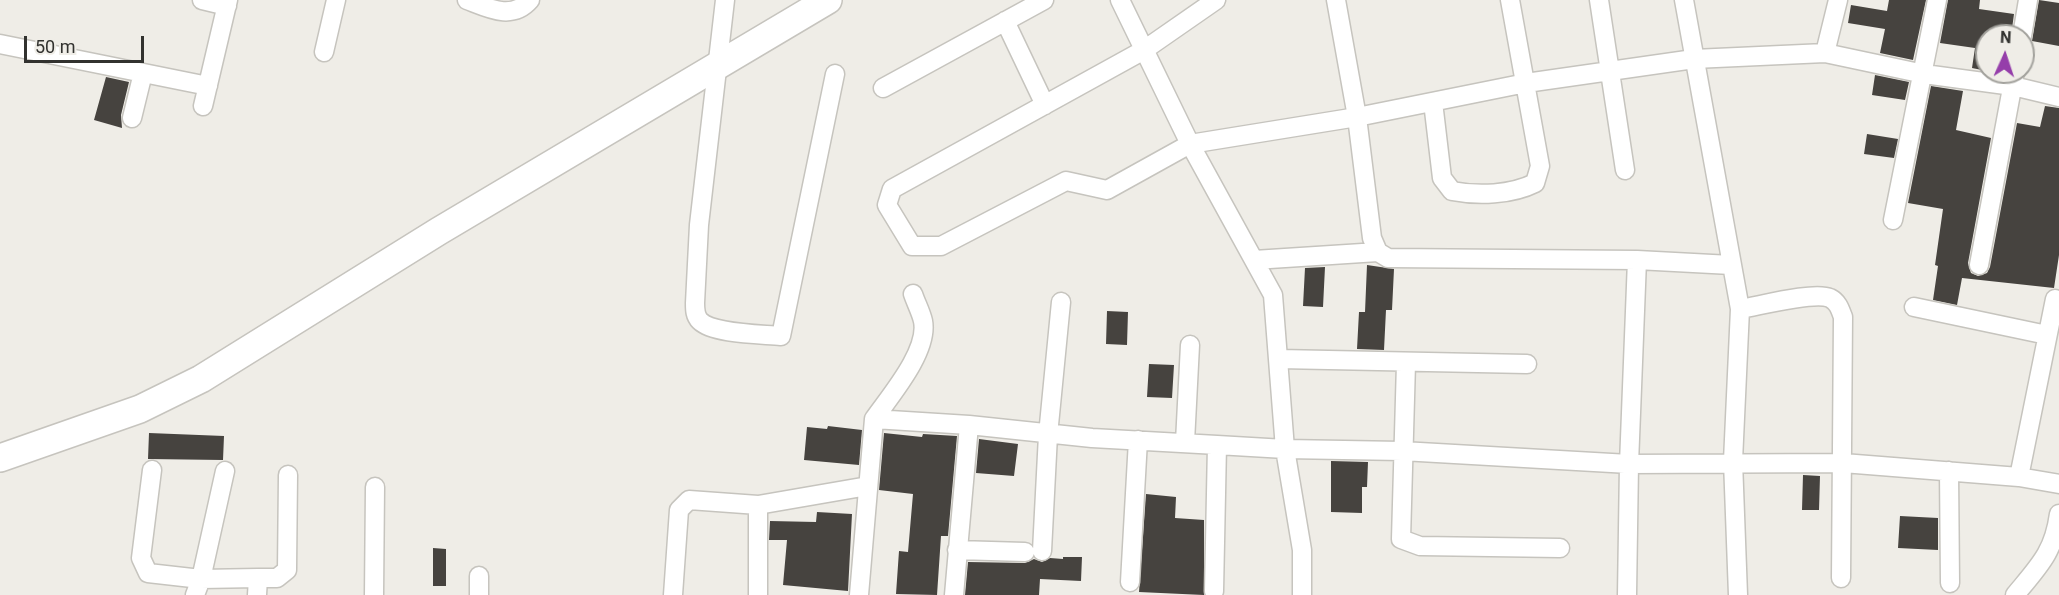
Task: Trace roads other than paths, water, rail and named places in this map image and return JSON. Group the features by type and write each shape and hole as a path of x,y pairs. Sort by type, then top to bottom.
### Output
{"street":[{"path":"202,0 227,3 203,106"},
{"path":"324,52 336,0"},
{"path":"467,0 495,11 508,12 523,8 530,0"},
{"path":"725,0 699,225 696,313 701,322 716,329 781,336 835,74"},
{"path":"0,458 140,410 201,379 439,231 828,0"},
{"path":"883,88 1044,0"},
{"path":"1120,0 1190,144 1273,295 1285,449 1302,550 1302,595"},
{"path":"1216,0 1144,50 892,189 887,205 912,246 941,246 1066,181 1107,190 1190,144 1357,117 1526,83 1694,59 1825,53 1924,74 1975,77"},
{"path":"1336,0 1357,117 1371,238 1378,252 1388,258 1410,259 1637,260 1731,265"},
{"path":"1433,102 1442,178 1452,191 1471,194 1523,189 1535,183 1540,166 1510,0"},
{"path":"1599,0 1625,170"},
{"path":"1684,0 1740,309 1732,461 1738,595"},
{"path":"1825,53 1838,0"},
{"path":"1893,220 1937,0"},
{"path":"2024,24 2028,0"},
{"path":"1005,21 1045,105"},
{"path":"0,44 207,86"},
{"path":"132,118 143,73"},
{"path":"1979,266 2013,84"},
{"path":"2026,84 2059,97"},
{"path":"1254,260 1378,252"},
{"path":"1628,595 1629,464 1637,260"},
{"path":"2019,477 2057,293"},
{"path":"858,595 874,419 912,366 923,334 923,322 913,294"},
{"path":"1740,309 1828,297 1837,304 1843,317 1841,578"},
{"path":"957,550 1034,551 1061,302"},
{"path":"1914,307 2047,335"},
{"path":"1185,442 1190,345"},
{"path":"1279,359 1527,364"},
{"path":"1406,363 1399,530 1401,539 1407,543 1560,548"},
{"path":"874,419 969,425 1048,435 1285,449 1402,451 1629,464 1732,461 1843,463 2019,477 2059,484"},
{"path":"954,595 969,425"},
{"path":"1130,582 1138,440"},
{"path":"1214,591 1217,445"},
{"path":"152,470 141,558 144,567 148,573 198,587 258,586 277,578 287,570 288,475"},
{"path":"198,587 225,471"},
{"path":"1949,471 1950,583"},
{"path":"673,588 679,510 683,505 696,500 758,505 868,486"},
{"path":"374,595 375,487"},
{"path":"758,505 758,595"},
{"path":"2015,595 2048,556 2056,537 2059,514"},
{"path":"478,576 479,595"}]}
